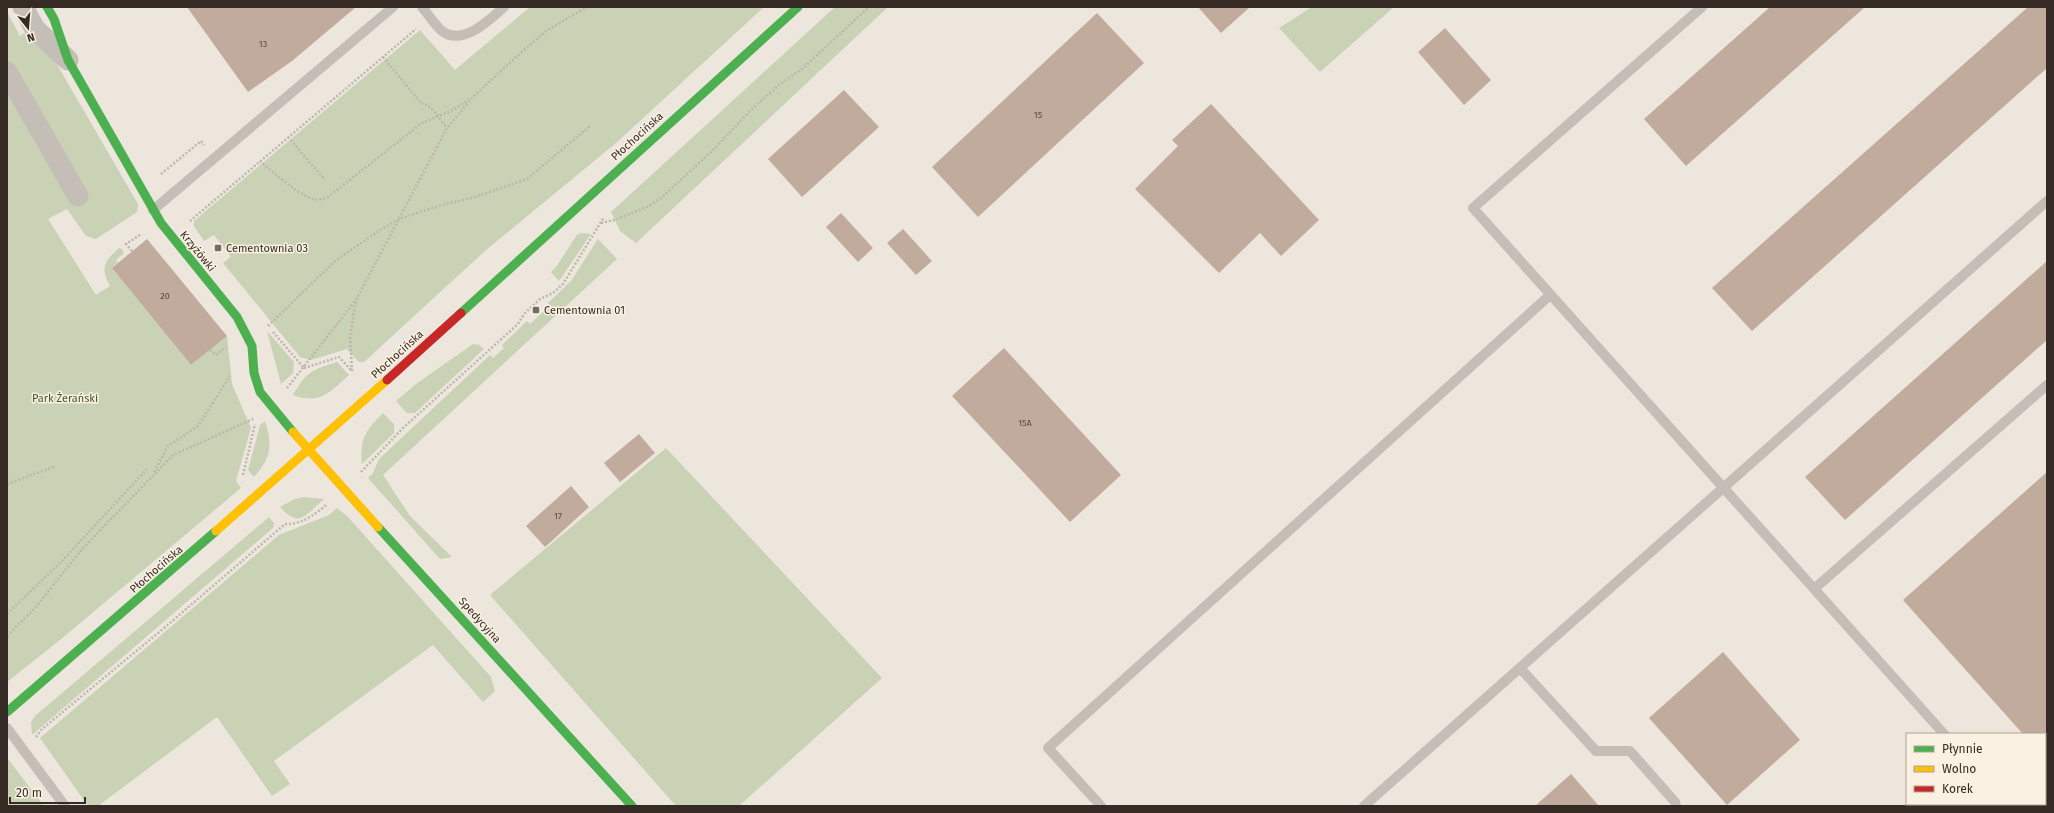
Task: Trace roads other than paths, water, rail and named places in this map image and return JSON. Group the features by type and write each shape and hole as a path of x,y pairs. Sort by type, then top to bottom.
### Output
{"main road":[{"name":"Krzyżówki","path":"47,7 54,19 68,60 153,210 170,236 237,317 252,346 254,373 260,392 309,451"},
{"name":"Płochocińska","path":"7,712 309,451 798,7"},
{"name":"Spedycyjna","path":"309,451 632,806"}],"street":[{"path":"23,7 35,29 68,60"},
{"path":"7,72 78,196"}],"lane":[{"path":"153,210 392,7"},
{"path":"422,7 442,31 453,35 465,34 483,25 504,7"},
{"path":"1702,7 1473,208 1943,733"},
{"path":"1364,806 2047,201"},
{"path":"1101,806 1048,748 1550,295"},
{"path":"1814,589 2047,385"},
{"path":"1520,668 1596,751 1630,751 1676,802 1676,806"},
{"path":"7,728 65,806"}],"place":[{"name":"Cementownia 03","path":"218,248"},
{"name":"Cementownia 01","path":"536,310"}],"park label":[{"name":"Park Żerański","path":"65,398"}]}
